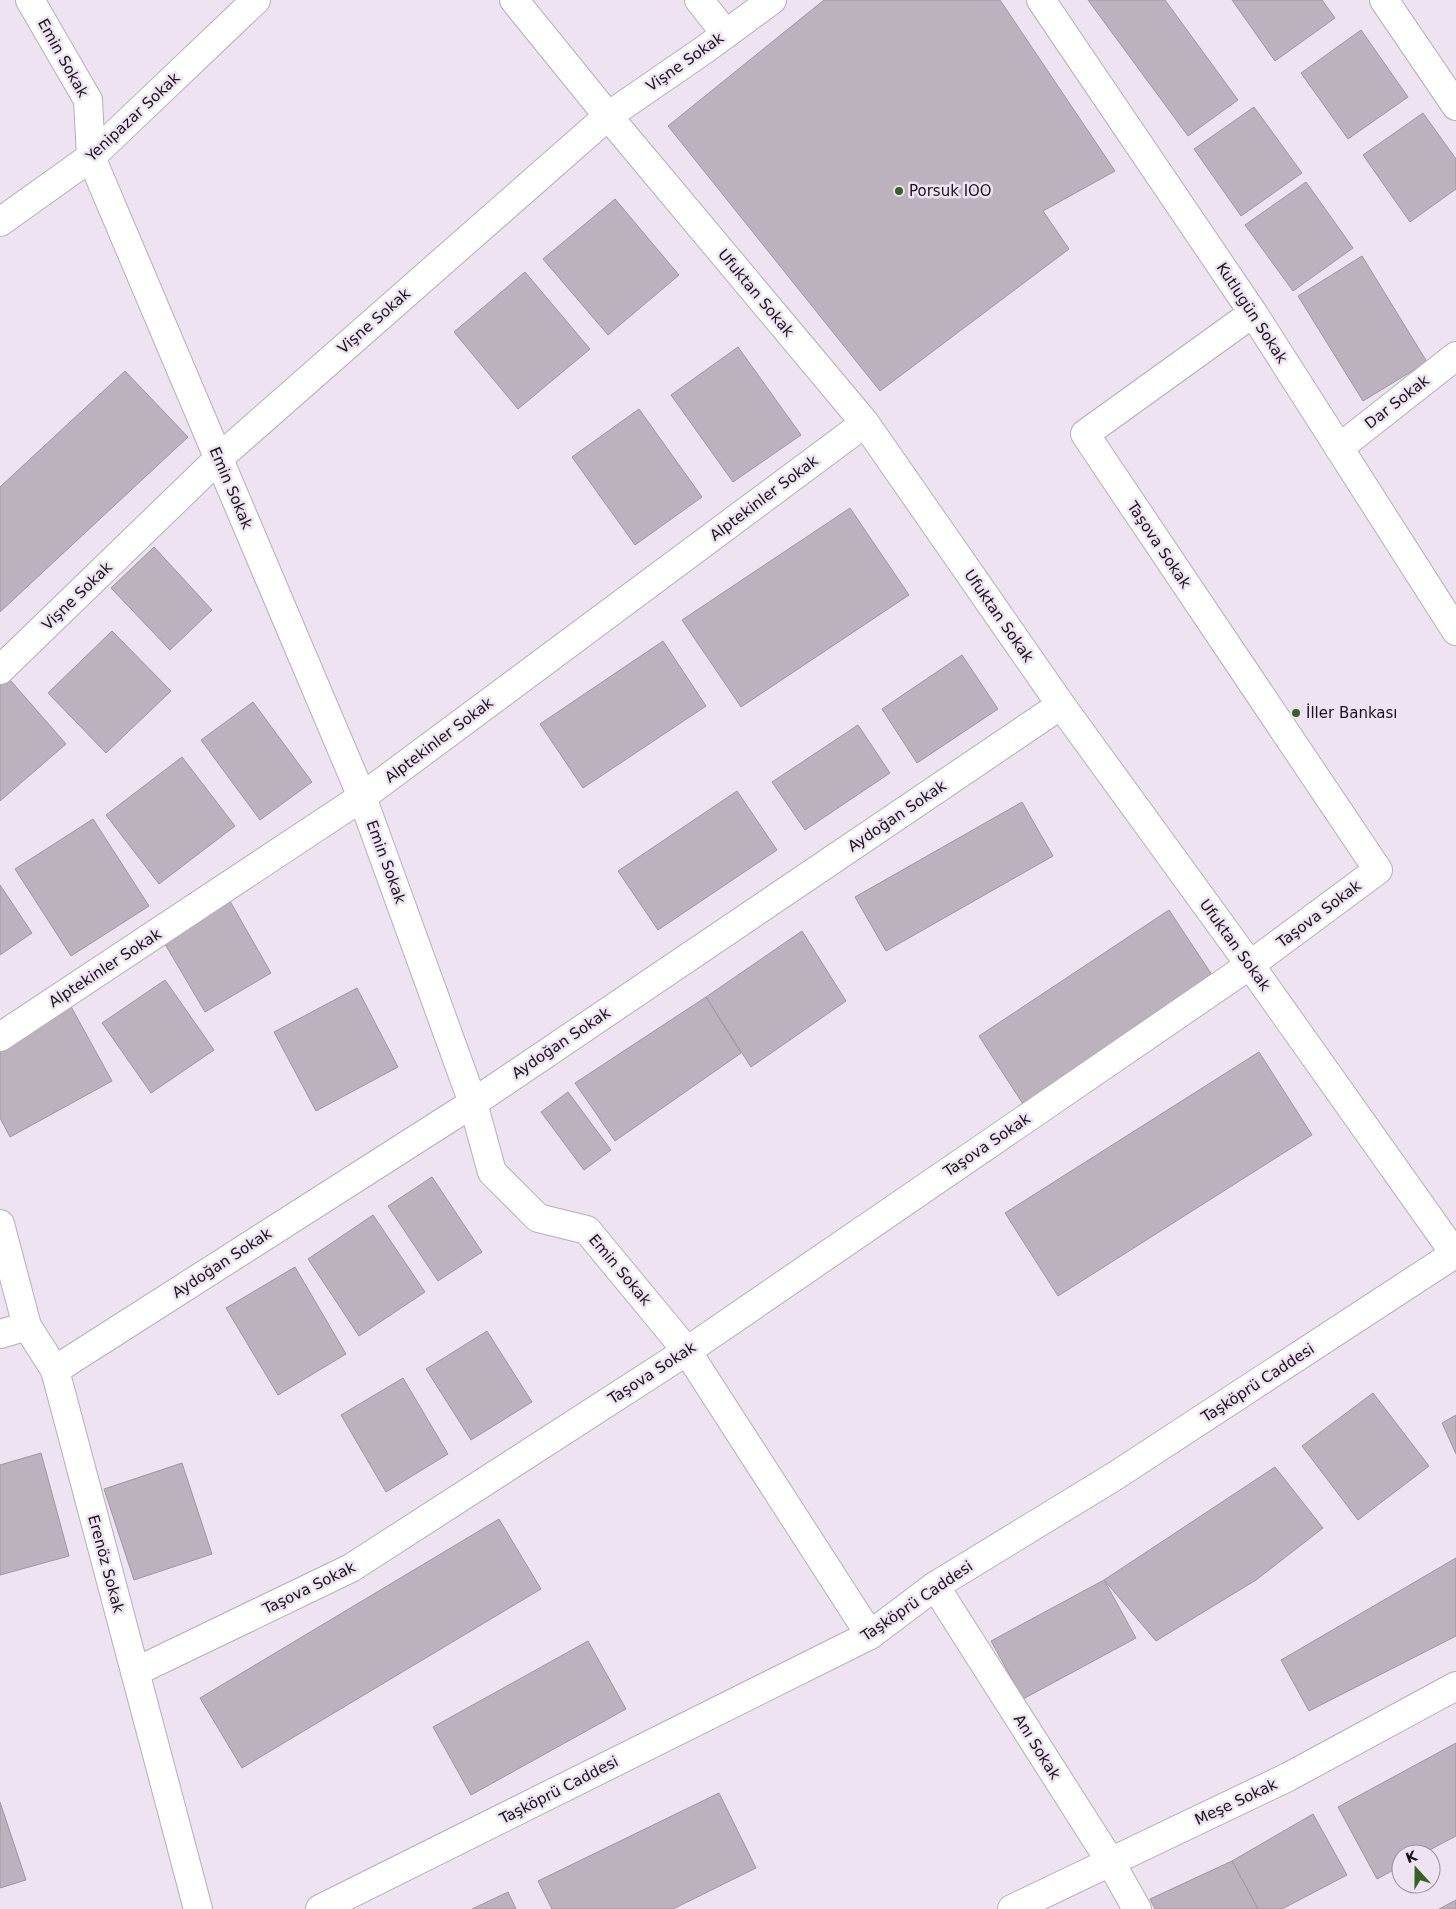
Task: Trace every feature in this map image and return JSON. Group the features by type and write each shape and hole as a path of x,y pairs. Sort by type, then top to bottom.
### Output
{"street":[{"name":"Emin Sokak","path":"30,0 88,100 91,158 362,797 472,1103 492,1172 538,1218 587,1230 687,1351 870,1635"},
{"name":"Yenipazar Sokak","path":"0,222 91,158 256,0"},
{"name":"Ufuktan Sokak","path":"514,0 608,116 865,423 1061,705 1456,1253"},
{"path":"699,0 726,34"},
{"name":"Vişne Sokak","path":"0,670 219,458 608,116 772,0"},
{"name":"Kutlugün Sokak","path":"1042,0 1253,313 1456,631"},
{"path":"1384,0 1456,106"},
{"name":"Taşova Sokak","path":"135,1672 351,1568 687,1351 1250,965 1378,870 1085,434 1253,313"},
{"name":"Dar Sokak","path":"1339,448 1456,356"},
{"name":"Alptekinler Sokak","path":"0,1037 362,797 865,423"},
{"name":"Aydoğan Sokak","path":"55,1370 472,1103 1061,705"},
{"name":"Erenöz Sokak","path":"0,1224 27,1326 55,1370 198,1909"},
{"name":"Taşköprü Caddesi","path":"320,1909 870,1635 935,1586 1115,1476 1456,1253"},
{"path":"0,1334 27,1326"},
{"name":"Anı Sokak","path":"935,1586 1110,1861 1137,1909"},
{"name":"Meşe Sokak","path":"1012,1909 1288,1777 1456,1686"}],"building":[{"name":"Porsuk IOO","path":"824,0 1000,0 1115,171 1043,211 1069,249 880,391 668,126"},
{"path":"1088,0 1165,0 1238,100 1188,136"},
{"path":"1232,0 1322,0 1335,18 1275,61"},
{"path":"1361,30 1408,97 1348,139 1301,73"},
{"path":"1254,107 1302,173 1241,216 1194,149"},
{"path":"1423,113 1456,159 1456,189 1410,222 1363,155"},
{"path":"1306,182 1353,248 1293,291 1245,225"},
{"path":"615,199 679,275 608,335 543,259"},
{"path":"1362,256 1427,362 1363,401 1298,296"},
{"path":"525,272 590,349 518,409 454,332"},
{"path":"738,347 801,435 733,482 671,395"},
{"path":"125,371 188,437 0,612 0,487"},
{"path":"639,409 702,497 635,545 572,457"},
{"path":"850,508 909,595 741,707 682,620"},
{"path":"154,547 212,610 170,650 111,588"},
{"path":"112,631 171,691 106,753 48,693"},
{"path":"663,641 706,706 583,788 540,724"},
{"path":"962,655 998,709 917,763 882,709"},
{"path":"4,673 66,744 0,801 0,676"},
{"path":"253,702 312,782 260,820 201,740"},
{"path":"858,725 890,773 805,830 772,782"},
{"path":"182,757 235,826 159,884 106,815"},
{"path":"737,791 777,850 658,930 618,871"},
{"path":"1022,802 1053,856 886,951 855,897"},
{"path":"93,819 149,906 71,956 15,869"},
{"path":"0,885 32,933 0,955"},
{"path":"223,889 271,973 205,1012 162,939"},
{"path":"1169,910 1214,978 1023,1104 979,1036"},
{"path":"802,931 846,1001 751,1067 706,997"},
{"path":"165,980 214,1050 151,1093 102,1023"},
{"path":"357,988 398,1067 316,1111 274,1032"},
{"path":"706,997 741,1053 615,1141 575,1083"},
{"path":"69,1003 112,1081 10,1137 0,1118 0,1041"},
{"path":"1259,1052 1312,1135 1058,1296 1005,1213"},
{"path":"568,1092 611,1150 584,1170 541,1112"},
{"path":"432,1177 482,1252 438,1281 388,1206"},
{"path":"373,1215 425,1292 359,1336 308,1259"},
{"path":"295,1267 346,1354 278,1395 226,1308"},
{"path":"487,1331 532,1402 471,1440 426,1369"},
{"path":"403,1378 448,1454 386,1492 341,1415"},
{"path":"1373,1393 1429,1466 1358,1520 1302,1446"},
{"path":"1456,1415 1456,1454 1442,1423"},
{"path":"41,1453 69,1556 0,1575 0,1465"},
{"path":"182,1463 212,1554 134,1580 104,1489"},
{"path":"1275,1467 1323,1528 1256,1580 1156,1641 1104,1580"},
{"path":"499,1519 541,1589 242,1768 200,1698"},
{"path":"1456,1558 1456,1636 1309,1711 1281,1660"},
{"path":"1104,1580 1136,1638 1023,1699 991,1641"},
{"path":"588,1641 626,1709 471,1795 433,1727"},
{"path":"1456,1743 1456,1836 1441,1844 1391,1844 1391,1871 1377,1879 1338,1807"},
{"path":"719,1793 756,1868 673,1909 552,1909 538,1881"},
{"path":"0,1802 26,1880 0,1888"},
{"path":"1313,1814 1347,1875 1282,1909 1258,1909 1232,1861"},
{"path":"1232,1861 1258,1909 1155,1909 1150,1899"},
{"path":"508,1892 516,1909 472,1909"},
{"path":"1456,1900 1456,1909 1439,1909"}],"place":[{"name":"Porsuk IOO","path":"899,191"},
{"name":"İller Bankası","path":"1296,713"}]}
